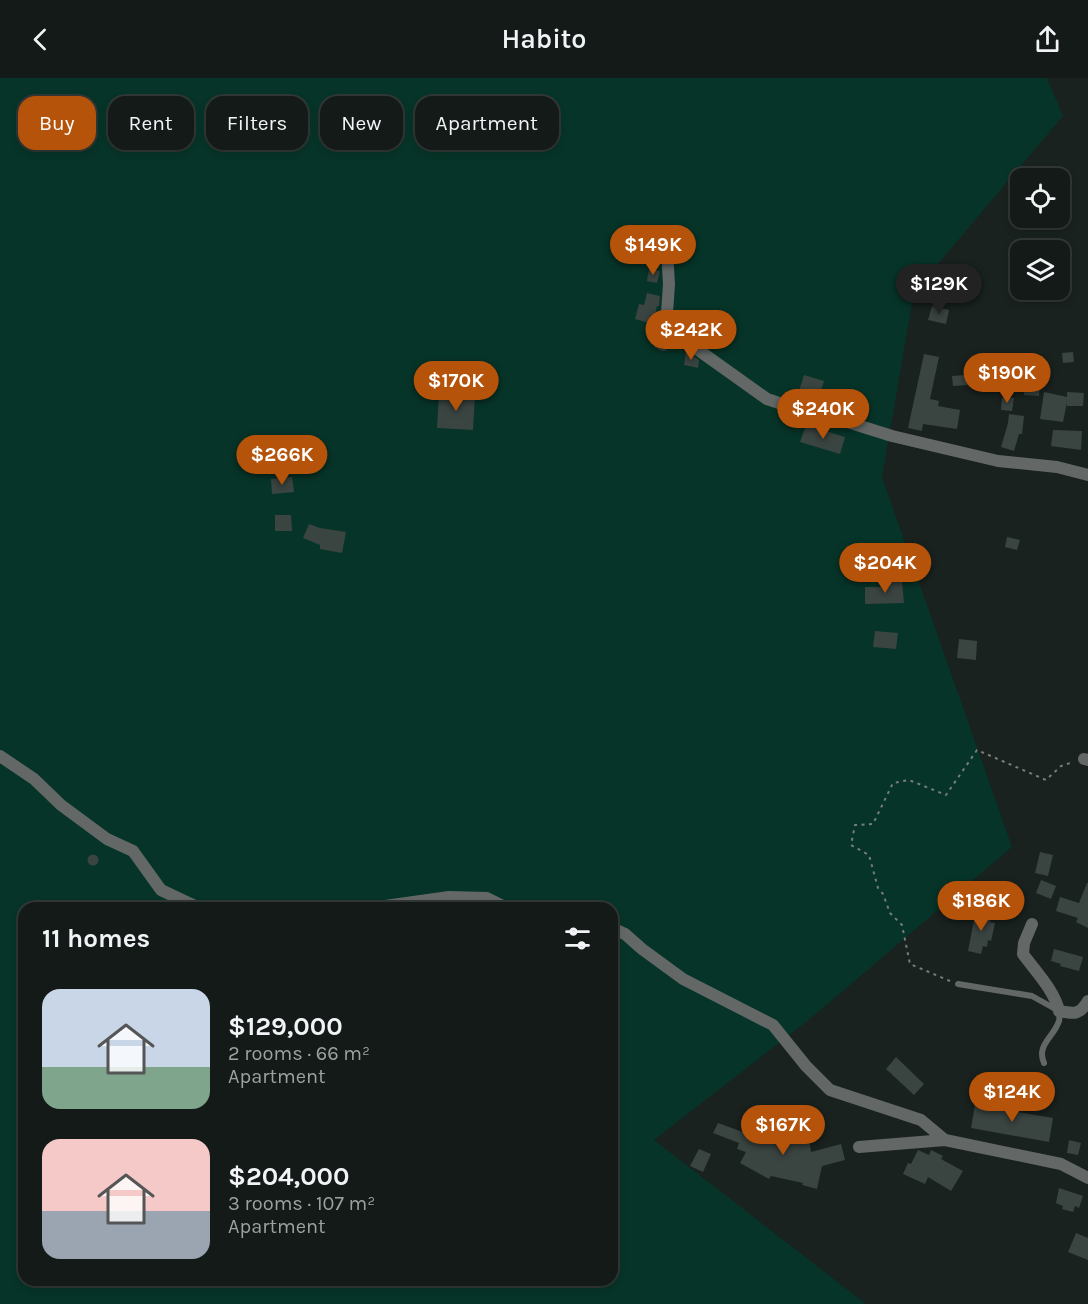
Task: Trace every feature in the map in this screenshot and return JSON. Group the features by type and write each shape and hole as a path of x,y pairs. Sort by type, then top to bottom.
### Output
{"street":[{"path":"667,252 669,284 666,327 768,399 924,444 998,461 1057,467 1088,475"},
{"path":"0,756 34,779 61,805 107,839 133,851 161,890 186,902"},
{"path":"414,902 449,897 487,898 495,902"},
{"path":"1032,924 1024,943 1023,954 1045,984 1057,1003 1059,1011 1074,1014 1083,1009 1088,1001"},
{"path":"618,931 626,934 642,949 683,979 772,1025 806,1066 830,1090 921,1120 945,1140"},
{"path":"859,1147 945,1140 1061,1164 1088,1178"}],"lane":[{"path":"958,984 1032,996 1059,1011 1059,1021 1043,1049 1041,1056 1044,1063"}],"path":[{"path":"958,984 910,964 902,926 890,913 883,894 878,888 869,855 851,845 855,825 873,824 893,783 909,780 946,795 977,750 1046,780 1061,766 1086,760"}],"green space":[{"path":"0,78 1047,78 1063,116 1019,168 1010,168 1010,179 914,292 882,477 1012,847 811,1018 654,1140 866,1304 0,1304"}],"building":[{"path":"689,231 690,245 671,245 671,232"},
{"path":"649,269 660,271 657,283 647,281"},
{"path":"647,293 660,296 653,324 635,319 639,304 644,305"},
{"path":"932,306 949,310 946,324 928,320"},
{"path":"660,334 671,340 666,351 654,347"},
{"path":"686,351 699,360 698,368 684,365"},
{"path":"1073,352 1074,362 1063,363 1062,353"},
{"path":"924,354 939,357 930,399 939,401 938,406 960,410 957,429 923,424 922,431 908,428"},
{"path":"1026,370 1038,371 1039,396 1024,395"},
{"path":"804,375 824,381 819,397 799,391"},
{"path":"967,375 968,385 953,386 952,376"},
{"path":"1044,392 1067,397 1067,392 1084,393 1083,406 1067,406 1067,402 1063,422 1040,419"},
{"path":"439,394 475,396 473,430 437,428"},
{"path":"1002,398 1014,398 1012,411 1001,410"},
{"path":"1009,414 1024,416 1022,434 1019,434 1014,451 1001,447"},
{"path":"806,425 845,437 840,454 800,442"},
{"path":"1053,430 1082,431 1081,450 1051,446"},
{"path":"292,477 294,492 272,494 271,479"},
{"path":"275,515 291,515 292,531 275,531"},
{"path":"309,524 346,532 342,553 320,549 320,545 303,538"},
{"path":"1007,537 1020,540 1017,550 1005,547"},
{"path":"902,581 904,603 865,604 865,587 890,587 890,582"},
{"path":"875,631 898,633 896,649 873,647"},
{"path":"959,639 977,641 976,660 957,658"},
{"path":"1040,852 1053,855 1048,876 1035,873"},
{"path":"93,854 99,860 93,866 87,860"},
{"path":"1041,880 1056,886 1051,899 1036,893"},
{"path":"1087,883 1088,928 1076,922 1078,918 1056,911 1060,897 1079,903"},
{"path":"976,910 992,913 990,922 995,923 991,941 988,940 987,947 983,946 981,954 968,951"},
{"path":"1054,949 1083,957 1079,971 1051,961"},
{"path":"896,1057 924,1084 914,1095 886,1069"},
{"path":"975,1105 1053,1118 1049,1142 971,1128"},
{"path":"718,1123 762,1139 764,1133 783,1140 783,1136 808,1132 811,1152 841,1144 845,1160 822,1166 817,1189 802,1185 803,1183 771,1176 769,1179 740,1163 746,1152 737,1149 739,1143 713,1133"},
{"path":"1069,1140 1081,1143 1078,1155 1067,1153"},
{"path":"699,1149 711,1154 703,1172 690,1166"},
{"path":"918,1150 929,1155 931,1150 943,1156 941,1159 963,1171 951,1191 928,1177 925,1184 903,1174"},
{"path":"1059,1188 1083,1196 1079,1208 1075,1206 1073,1212 1062,1209 1063,1206 1056,1203"},
{"path":"1076,1233 1088,1238 1088,1260 1068,1252"}]}
